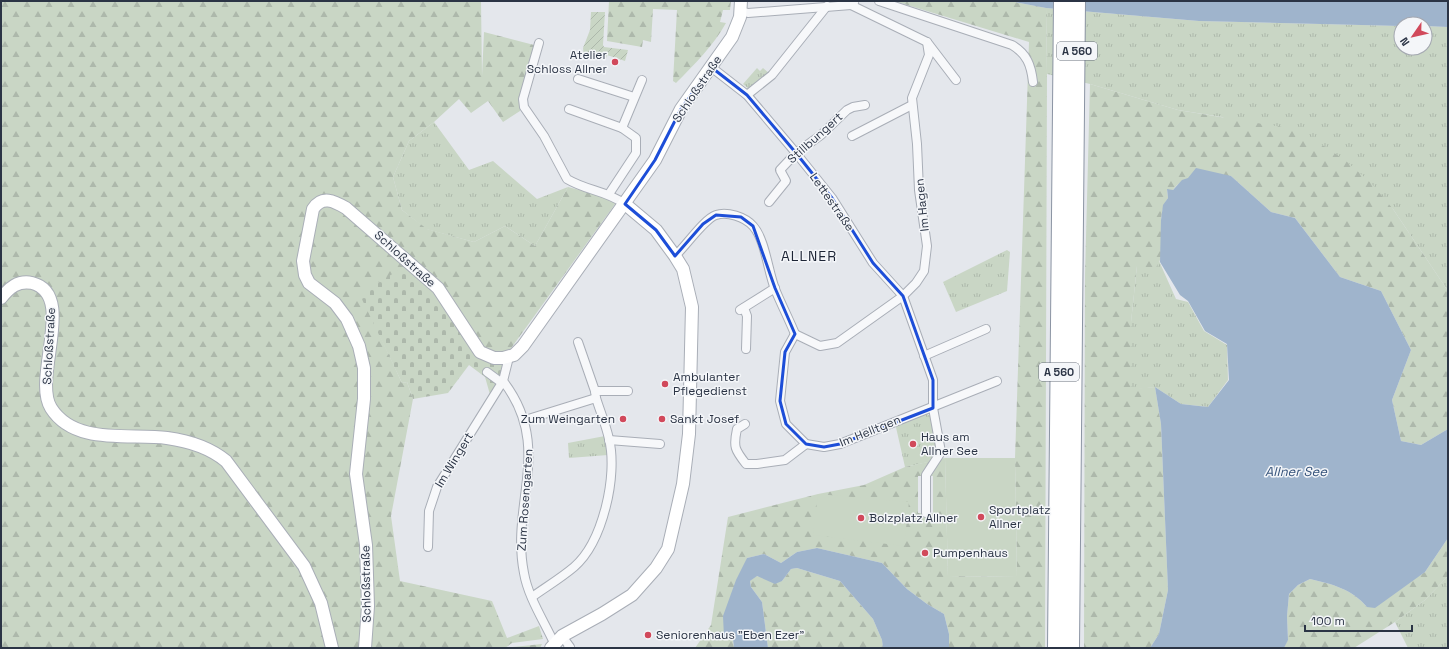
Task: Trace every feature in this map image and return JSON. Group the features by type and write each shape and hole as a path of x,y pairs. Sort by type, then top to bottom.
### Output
{"highway":[{"name":"A 560","path":"1062,1 1069,99 1071,648"},
{"name":"A 560","path":"1056,648 1069,99 1077,1"}],"main road":[{"name":"Schloßstraße","path":"365,648 368,606 366,545 356,474 364,399 364,368 360,346 347,319 335,303 309,283 305,275 303,261 310,219 315,206 320,201 328,200 346,208 438,288 480,352 494,358 509,357 514,355 523,346 655,160 681,109 732,37 741,6"},
{"path":"556,642 632,595 656,568 668,549 683,484 689,434 692,375 692,307 684,269 656,230 625,204"},
{"name":"Schloßstraße","path":"1,298 12,286 23,282 40,286 50,296 53,314 47,395 52,409 63,421 77,428 104,436 158,437 187,442 210,450 226,461 304,566 321,603 332,648"}],"street":[{"path":"879,1 1012,45 1021,50 1028,60 1032,70 1033,82"},
{"path":"741,6 748,13 853,3 927,42 956,80"},
{"path":"747,95 772,75 827,6"},
{"path":"539,42 523,99 524,107 544,136 567,179 574,184 610,194 625,204"},
{"name":"Im Hagen","path":"795,334 820,346 837,342 903,296 916,283 924,271 927,246 919,190 917,144 912,98 929,55 927,42"},
{"name":"Lettestraße","path":"711,67 747,95 796,153 832,198 873,263 903,296 933,380 933,408 941,452 926,475 926,513"},
{"path":"578,79 634,97"},
{"path":"622,128 642,80"},
{"name":"Stillbungert","path":"769,202 786,181 780,170 796,153 821,135 846,110 865,105"},
{"path":"852,136 912,105"},
{"path":"569,109 622,128 636,138 636,153 610,194"},
{"path":"675,256 703,224 716,215 722,214 742,217 753,226 760,238 775,288 795,334 785,352 780,401 786,424 806,444 785,460 746,464 736,450 734,441 737,429 745,424"},
{"path":"746,349 747,316 742,309 775,288"},
{"path":"924,356 986,329"},
{"path":"532,597 575,566 591,546 600,525 608,496 611,469 609,440 578,342"},
{"path":"487,372 503,382 509,357"},
{"path":"933,408 997,381"},
{"name":"Zum Rosengarten","path":"503,382 520,408 525,420 529,443 522,557 524,574 532,597 556,642 570,647 568,648"},
{"name":"Im Wingert","path":"428,547 429,511 437,487 503,382"},
{"path":"525,420 595,394 628,391"},
{"name":"Im Helltgen","path":"806,444 824,447 840,444 919,411 933,408"},
{"path":"609,440 660,444"}],"highlighted area":[{"path":"711,67 747,95 796,153 832,198 873,263 903,296 933,380 933,408 840,444 824,447 806,444 786,424 780,401 785,352 795,334 775,288 753,226 741,217 716,215 703,224 675,256 656,230 625,204 655,160 681,109"}],"green space":[{"path":"1,1 481,1 482,76 484,32 534,45 520,111 503,122 488,101 471,113 459,99 434,122 409,141 393,177 402,210 427,229 474,242 505,226 535,246 568,187 618,200 504,358 360,293 402,383 407,382 413,399 391,516 400,581 492,601 507,638 539,626 543,639 512,643 505,648 1,648"},
{"path":"609,1 731,1 730,10 723,10 720,22 726,23 721,31 703,54 676,83 673,81 677,10 653,9 651,42 643,40 642,47 607,41"},
{"path":"894,1 1010,1 1046,8 1045,648 949,648 949,634 944,614 927,604 907,589 882,563 817,548 797,552 781,563 764,554 747,558 733,639 734,648 695,648 711,625 728,517 818,494 864,485 905,467 945,458 948,576 1017,577 1015,458 1029,42","holes":["918,476 924,476 925,513 918,513","927,476 933,476 933,513 927,513"]},
{"path":"1046,8 1199,21 1393,26 1393,56 1433,56 1433,26 1448,27 1448,291 1393,209 1222,117 1178,110 1090,84 1047,74"},
{"path":"591,12 605,12 603,45 604,47 628,50 625,61 607,55 606,58 594,54 592,60 584,57 583,48 590,30"},
{"path":"757,68 760,71 763,68 770,74 750,90 743,84"},
{"path":"1090,84 1178,110 1288,128 1312,138 1346,161 1370,182 1393,209 1448,291 1448,429 1421,445 1401,441 1392,400 1411,350 1381,291 1340,277 1295,218 1271,212 1231,176 1207,176 1192,178 1184,180 1173,190 1167,190 1168,198 1162,211 1161,219 1161,258 1155,269 1137,266 1131,322 1131,389 1155,387 1161,424 1168,590 1159,634 1150,648 1084,648 1085,276"},
{"path":"434,122 469,170 493,161 537,199 568,187 535,246 505,226 474,242 426,229 402,210 393,177 409,141"},
{"path":"1007,250 1010,252 1007,291 956,312 943,282"},
{"path":"1159,261 1176,299 1188,302 1204,331 1227,345 1228,380 1208,407 1181,404 1155,387 1131,390 1131,322 1137,266"},
{"path":"410,264 431,283 479,353 504,358 500,382 491,398 485,377 469,365 448,393 413,399 407,382 402,383 359,293"},
{"path":"925,413 931,416 937,446 933,461 905,467 895,423"},
{"path":"605,436 608,455 569,458 568,443"},
{"name":"Sportplatz Allner","path":"945,458 1015,458 1017,577 948,576"},
{"name":"Bolzplatz Allner","path":"818,494 909,502 904,546 813,535"},
{"path":"1448,538 1448,576 1425,600 1395,622 1354,648 1284,648 1288,639 1287,616 1289,594 1298,585 1310,579 1334,585 1355,596 1367,607 1425,572"},
{"path":"797,568 840,581 873,619 882,640 883,648 768,648 762,602 751,587 750,581 756,576 782,581 791,569"},
{"path":"1448,576 1448,648 1408,648 1395,622 1425,600"},
{"path":"542,644 540,648 512,648 513,647"}],"water":[{"path":"1010,1 1448,1 1448,27 1433,26 1433,16 1393,16 1393,26 1199,21 1046,8"},
{"name":"Allner See","path":"1196,168 1231,176 1271,212 1295,218 1340,277 1381,291 1411,350 1392,400 1401,441 1421,445 1448,429 1448,538 1425,572 1375,608 1367,607 1355,596 1341,588 1326,583 1310,579 1298,585 1289,594 1287,616 1288,640 1284,648 1150,648 1159,634 1168,590 1161,424 1155,387 1181,404 1208,407 1229,380 1227,344 1205,331 1188,301 1180,295 1160,262 1161,220 1163,205 1168,198 1167,189 1173,190 1182,180 1188,178"},
{"path":"817,548 882,563 907,589 927,604 944,614 949,634 949,648 883,648 882,640 873,619 840,581 797,568 791,569 782,581 775,584 757,576 750,581 751,587 762,602 768,648 734,648 733,639 724,637 723,616 736,580 747,558 764,554 781,563 797,552"}],"place":[{"name":"Atelier Schloss Allner","path":"615,62"},
{"name":"Ambulanter Pflegedienst","path":"665,384"},
{"name":"Zum Weingarten","path":"623,419"},
{"name":"Sankt Josef","path":"662,419"},
{"name":"Haus am Allner See","path":"913,444"},
{"name":"Sportplatz Allner","path":"981,517"},
{"name":"Bolzplatz Allner","path":"861,518"},
{"name":"Pumpenhaus","path":"925,553"},
{"name":"Seniorenhaus \"Eben Ezer\"","path":"648,635"}],"district":[{"name":"ALLNER","path":"809,256"}]}
